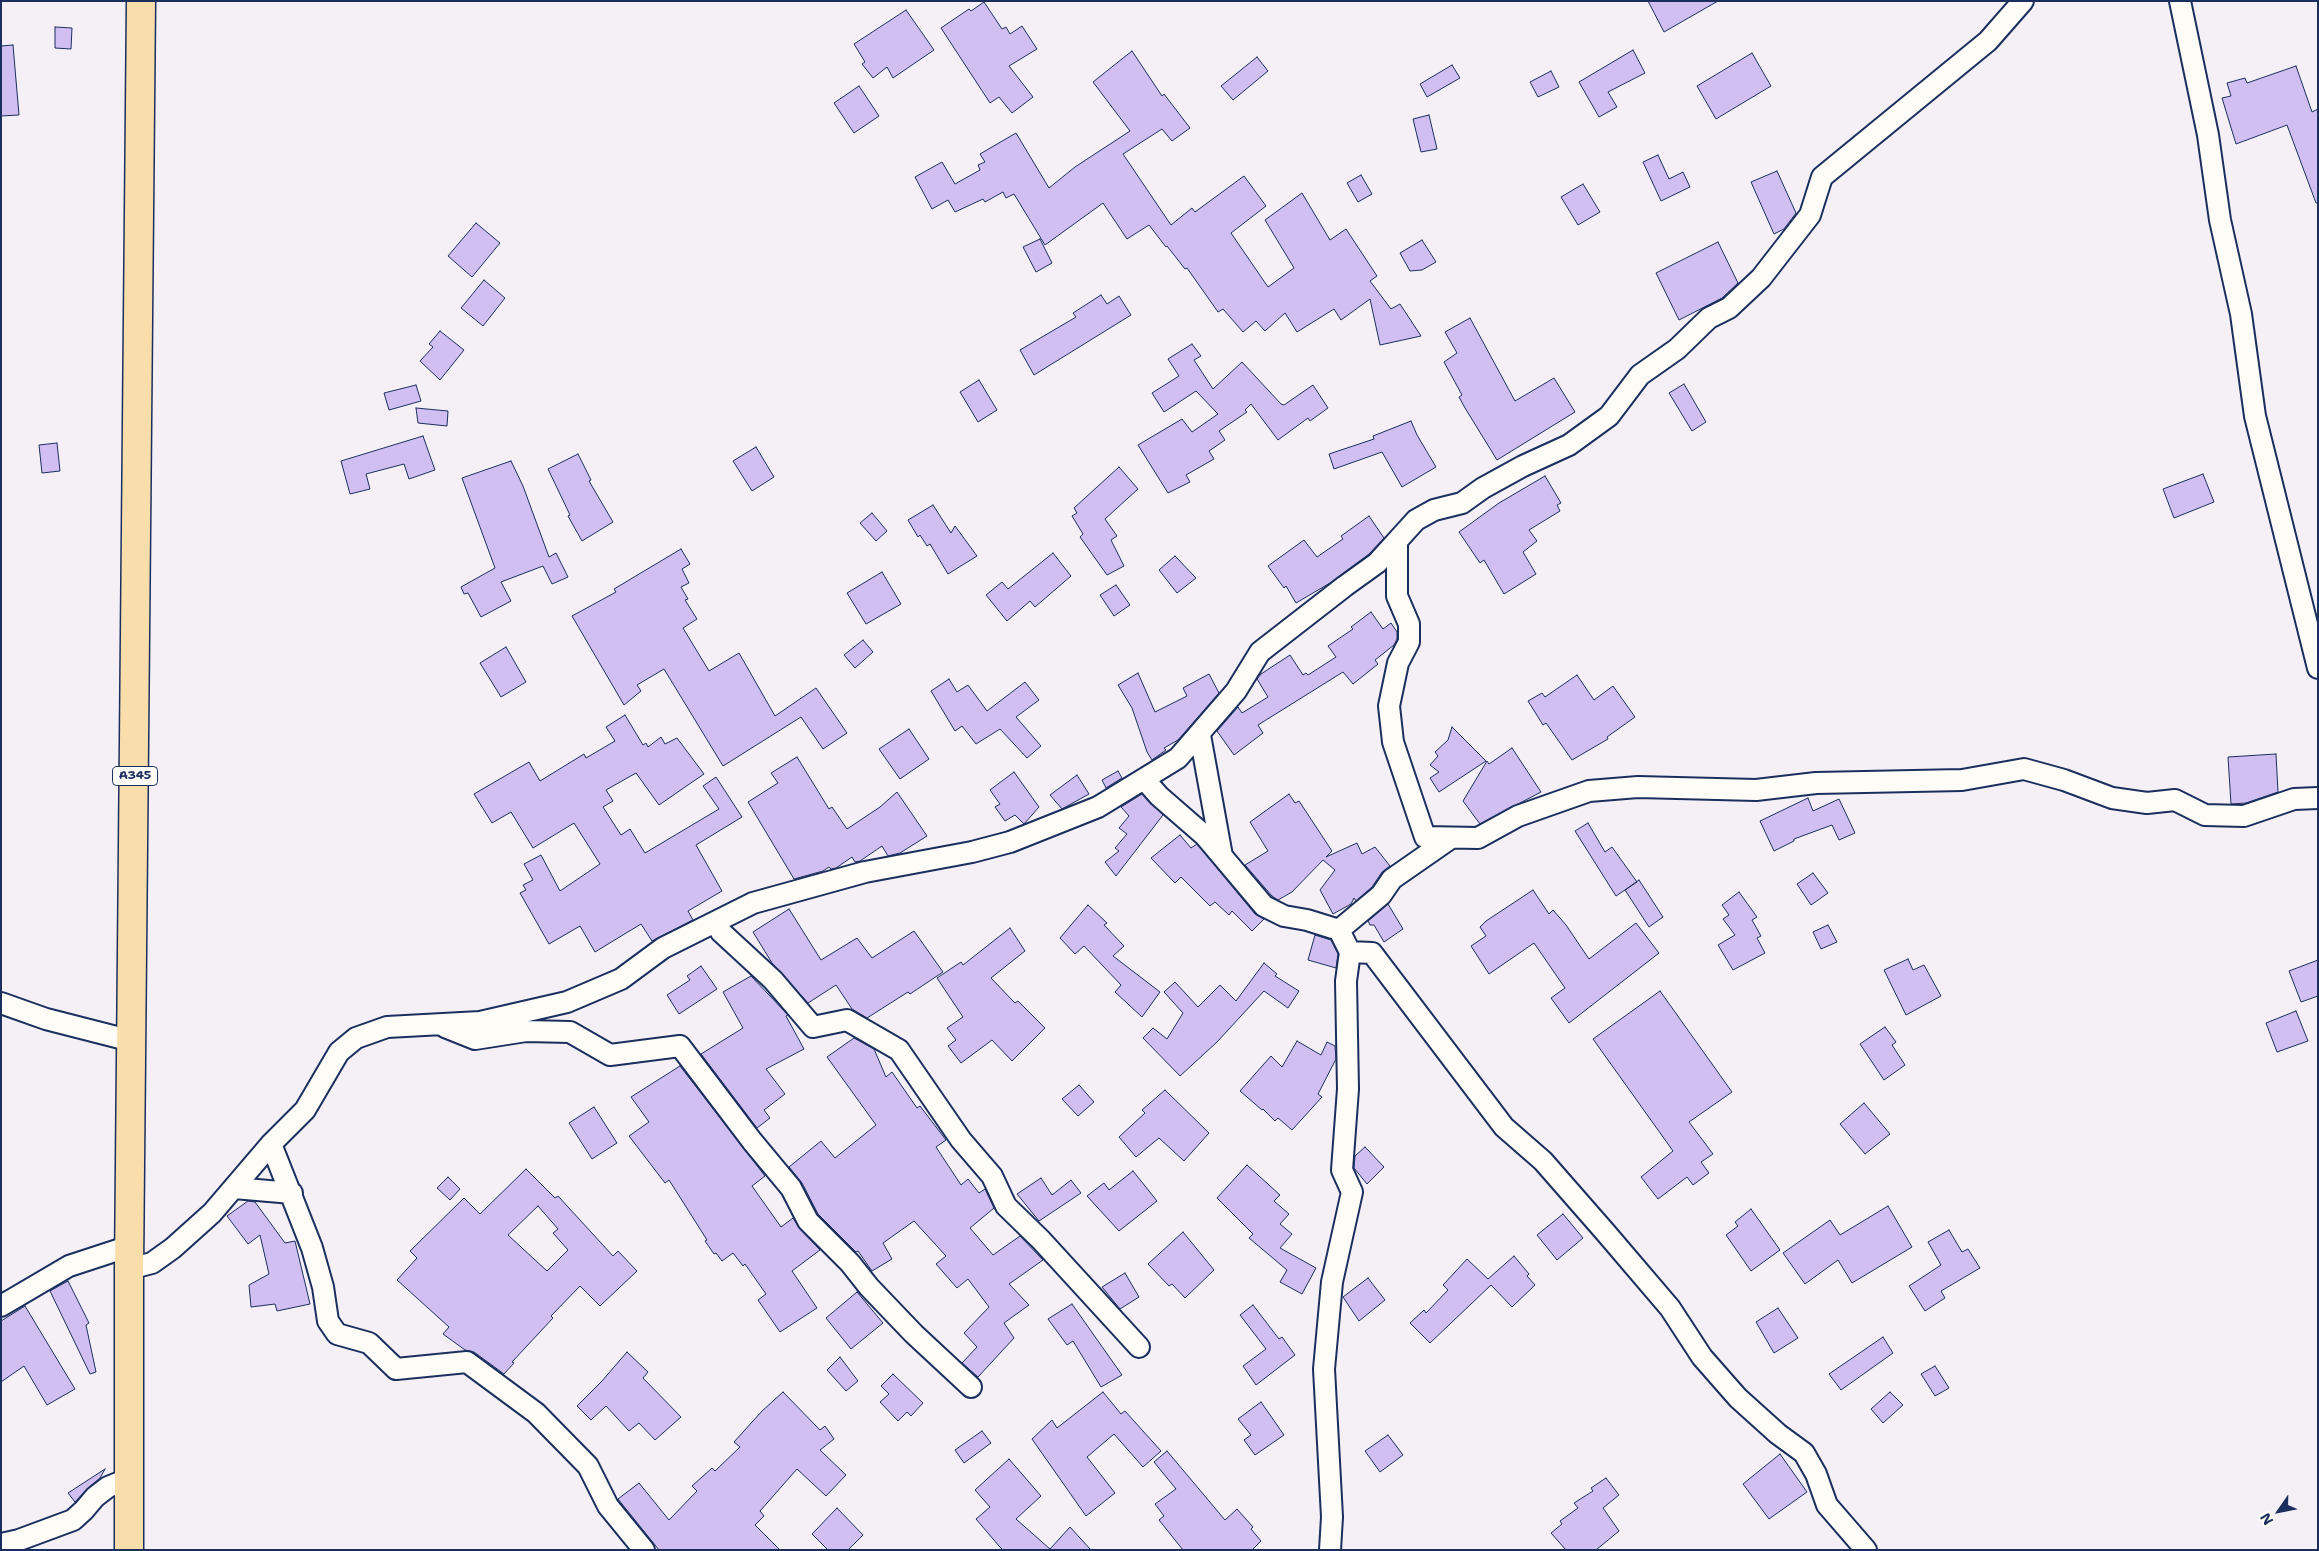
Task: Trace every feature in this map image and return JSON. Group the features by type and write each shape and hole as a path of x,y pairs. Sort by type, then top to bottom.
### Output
{"highway":[{"name":"A345","path":"129,1550 129,1258 141,1"}],"street":[{"path":"1,1306 69,1266 129,1258 152,1262 174,1248 212,1213 271,1144 305,1110 339,1052 356,1038 387,1027 480,1022 567,1002 621,979 663,948 753,902 816,884 1010,842 1098,808 1178,758 1236,691 1260,652 1377,563 1416,520 1434,510 1462,503 1483,488 1523,466 1569,446 1610,416 1640,375 1677,349 1709,318 1729,308 1761,278 1810,215 1822,177 1988,40 2023,1"},
{"path":"2180,1 2208,135 2220,220 2241,314 2255,416 2318,668"},
{"path":"1397,542 1397,596 1409,624 1409,642 1398,663 1389,706 1392,742 1424,836"},
{"path":"1200,734 1222,856"},
{"path":"1424,836 1478,838 1498,825 1518,816 1589,792 1638,787 1756,790 1816,783 1962,780 2024,769 2064,780 2112,798 2147,803 2175,800 2205,815 2244,816 2294,799 2318,798"},
{"path":"1144,779 1158,796 1205,836 1264,906 1284,916 1307,920 1339,930 1350,952 1346,981 1348,1089 1342,1170 1352,1192 1332,1282 1324,1369 1332,1517 1330,1550"},
{"path":"1339,930 1381,895 1424,836"},
{"path":"1392,879 1451,838"},
{"path":"716,921 721,932 773,980 813,1027 847,1020 899,1050 961,1140 992,1176 1006,1206 1041,1240 1139,1347"},
{"path":"1350,952 1372,953 1504,1127 1543,1161 1670,1308 1702,1357 1738,1398 1778,1434 1804,1453 1816,1474 1827,1505 1866,1550"},
{"path":"1,1003 46,1019 132,1041"},
{"path":"438,1024 475,1039 526,1031 570,1032 610,1055 680,1046 752,1141 791,1188 808,1221 850,1263 869,1287 914,1334 971,1387"},
{"path":"271,1144 292,1193 312,1248 323,1287 328,1321 337,1334 369,1343 396,1369 467,1362 536,1413 588,1466 608,1506 644,1550"},
{"path":"234,1188 292,1193"},
{"path":"1,1544 19,1540 73,1520 94,1497 108,1487 130,1478"}],"building":[{"path":"1648,1 1718,1 1664,32"},
{"path":"984,2 1002,29 1006,27 1010,34 1022,26 1037,49 1009,66 1033,97 1012,113 999,97 990,103 941,28 969,9 971,11"},
{"path":"906,10 934,50 893,78 887,67 873,78 862,64 865,62 854,44"},
{"path":"55,27 72,28 71,49 55,48"},
{"path":"13,45 19,115 1,116 1,46"},
{"path":"1633,50 1645,73 1608,92 1617,107 1599,117 1579,82"},
{"path":"1132,51 1162,96 1164,94 1190,128 1172,141 1162,129 1123,154 1171,225 1192,208 1195,212 1244,176 1266,206 1231,233 1268,287 1294,268 1265,220 1302,193 1330,240 1346,229 1377,276 1370,281 1391,309 1400,304 1421,336 1380,345 1370,299 1341,320 1334,309 1297,332 1285,313 1265,331 1256,321 1243,332 1223,309 1218,312 1187,268 1185,269 1149,225 1127,239 1103,203 1045,245 1014,194 1006,198 1003,192 985,202 983,199 955,212 948,200 932,209 915,177 942,162 955,184 980,170 978,165 985,162 980,154 1016,133 1049,188 1075,167 1130,131 1093,82"},
{"path":"1752,53 1771,86 1716,119 1697,86"},
{"path":"1257,57 1268,71 1233,100 1221,86"},
{"path":"1452,65 1460,78 1427,97 1420,84"},
{"path":"2296,66 2312,112 2318,109 2318,203 2316,203 2287,125 2236,144 2222,98 2231,96 2227,83 2245,78 2247,83"},
{"path":"1551,71 1559,87 1538,97 1530,82"},
{"path":"859,86 879,116 854,133 834,103"},
{"path":"1429,115 1437,149 1421,152 1413,119"},
{"path":"1658,155 1669,179 1683,172 1690,187 1661,201 1643,162"},
{"path":"1777,171 1796,213 1784,229 1774,234 1751,182"},
{"path":"1361,175 1372,194 1358,202 1347,183"},
{"path":"1583,184 1600,212 1578,225 1561,197"},
{"path":"476,223 500,243 472,277 448,256"},
{"path":"1040,239 1052,263 1036,272 1023,247"},
{"path":"1422,240 1436,262 1422,270 1410,271 1400,253"},
{"path":"1718,242 1738,283 1722,298 1679,320 1656,273"},
{"path":"484,280 505,298 483,326 461,308"},
{"path":"1101,295 1107,304 1119,296 1131,315 1034,375 1020,350 1076,317 1073,313"},
{"path":"1470,318 1515,401 1554,378 1575,412 1497,460 1459,397 1462,395 1444,362 1457,353 1445,332"},
{"path":"440,331 464,350 440,380 420,361 433,347 429,344"},
{"path":"1192,344 1201,356 1194,360 1213,389 1242,362 1281,404 1284,405 1313,385 1328,408 1310,421 1308,418 1278,440 1251,404 1245,410 1247,412 1219,431 1225,440 1209,451 1214,459 1186,475 1190,482 1168,493 1138,445 1182,419 1192,432 1218,414 1196,391 1164,412 1152,393 1179,376 1168,359"},
{"path":"979,380 997,410 978,422 960,392"},
{"path":"1684,384 1706,422 1692,431 1669,393"},
{"path":"416,385 421,401 389,410 384,393"},
{"path":"416,408 448,411 447,426 418,423"},
{"path":"1411,421 1436,467 1402,487 1382,452 1334,469 1329,454 1374,439 1373,436"},
{"path":"423,436 435,470 409,479 404,464 366,474 370,489 350,494 341,461"},
{"path":"57,443 60,471 42,473 39,445"},
{"path":"756,447 774,477 752,491 733,461"},
{"path":"578,454 591,480 589,481 613,522 582,541 568,516 570,515 548,469"},
{"path":"511,461 523,486 549,557 556,553 568,577 552,584 543,566 501,582 511,601 481,617 468,593 464,594 461,587 495,568 462,478"},
{"path":"1119,467 1138,489 1105,519 1117,536 1111,540 1124,566 1107,575 1080,537 1083,534 1072,516 1077,513 1074,508"},
{"path":"2203,474 2214,502 2174,518 2163,489"},
{"path":"1545,476 1561,503 1557,505 1560,511 1529,530 1537,541 1523,552 1536,574 1504,594 1484,560 1480,563 1459,532 1499,503"},
{"path":"933,505 951,533 955,526 977,556 948,574 930,544 927,546 920,535 918,537 908,520"},
{"path":"872,513 887,531 876,541 860,523"},
{"path":"1369,516 1384,538 1369,554 1330,583 1296,603 1286,586 1284,588 1268,566 1304,540 1317,557 1343,539 1341,536"},
{"path":"681,549 690,564 682,569 689,583 681,587 688,599 685,600 697,619 683,628 709,671 739,653 775,716 816,688 847,733 823,749 801,717 723,766 664,669 637,685 641,691 624,705 572,616 616,592 614,589"},
{"path":"1053,553 1071,576 1035,607 1030,601 1007,621 986,595 1002,582 1008,589"},
{"path":"1175,556 1196,578 1177,593 1159,570"},
{"path":"882,572 901,604 866,624 847,593"},
{"path":"1116,585 1130,605 1114,616 1100,595"},
{"path":"1371,612 1383,629 1391,623 1397,632 1397,639 1394,645 1375,660 1378,664 1353,684 1343,672 1258,725 1263,733 1234,755 1217,731 1238,707 1242,713 1268,697 1257,679 1261,674 1290,655 1303,675 1306,673 1308,675 1336,657 1328,646 1353,629 1351,627"},
{"path":"863,640 873,652 855,668 844,655"},
{"path":"506,647 526,682 501,697 480,663"},
{"path":"1138,673 1155,712 1187,696 1183,688 1209,674 1219,693 1178,740 1164,748 1166,750 1152,760 1147,752 1132,708 1118,685"},
{"path":"1577,675 1594,700 1613,686 1635,717 1607,737 1608,739 1572,760 1546,723 1543,725 1528,701 1542,693 1545,697"},
{"path":"949,679 957,692 968,685 987,711 1025,682 1039,700 1016,717 1041,746 1027,758 1000,729 976,744 962,726 955,731 931,691"},
{"path":"625,715 643,745 646,743 648,747 661,737 665,744 677,738 704,774 659,805 636,773 606,790 613,801 603,807 621,835 630,829 645,853 719,809 703,786 716,777 742,817 696,845 722,891 688,911 693,920 652,941 641,924 595,952 580,926 549,944 520,893 526,890 523,885 533,880 524,864 541,855 560,891 600,864 574,823 533,848 511,812 492,823 474,794 529,762 540,781 584,754 586,758 615,741 606,727"},
{"path":"1452,727 1486,761 1439,792 1430,778 1439,772 1430,765 1438,756 1435,752 1448,740"},
{"path":"909,729 929,759 900,779 879,749"},
{"path":"1512,748 1541,792 1480,824 1463,801 1487,761 1489,764"},
{"path":"2276,754 2278,792 2246,803 2231,804 2228,757"},
{"path":"797,757 829,809 832,807 847,829 880,807 897,792 927,836 900,853 888,856 882,846 860,861 855,862 852,857 836,868 831,869 829,867 823,871 794,879 748,802 778,783 771,773"},
{"path":"1118,771 1122,778 1106,788 1102,780"},
{"path":"1014,772 1039,807 1024,824 1015,815 1005,821 995,807 1000,804 990,790"},
{"path":"1077,775 1089,794 1062,809 1050,795"},
{"path":"1142,794 1163,815 1116,876 1105,862 1119,851 1115,848 1127,834 1119,828 1129,816 1121,807"},
{"path":"1289,794 1295,803 1299,801 1332,851 1326,857 1357,843 1362,854 1375,847 1390,866 1382,872 1372,887 1356,901 1354,898 1351,904 1333,914 1320,890 1335,870 1323,860 1292,892 1278,900 1272,896 1245,865 1268,851 1250,822"},
{"path":"1808,798 1813,811 1839,799 1855,833 1839,840 1832,825 1794,839 1794,841 1774,851 1760,821"},
{"path":"1588,823 1605,852 1612,847 1637,882 1616,896 1575,831"},
{"path":"1180,835 1191,848 1197,844 1255,914 1264,919 1252,931 1232,911 1229,915 1215,902 1210,906 1181,877 1175,883 1151,858"},
{"path":"1813,873 1828,893 1811,905 1797,884"},
{"path":"1639,880 1663,917 1649,927 1625,890"},
{"path":"1533,890 1549,914 1553,910 1566,925 1589,959 1636,923 1659,953 1569,1023 1551,998 1565,988 1534,943 1489,974 1471,946 1486,936 1480,927 1486,921"},
{"path":"1739,892 1757,917 1752,920 1761,936 1757,938 1765,953 1733,970 1718,945 1735,935 1723,919 1729,915 1722,905"},
{"path":"1388,904 1403,929 1384,942 1374,925 1370,925 1368,921"},
{"path":"1088,905 1107,923 1104,925 1124,946 1113,956 1160,992 1142,1017 1115,992 1121,985 1084,946 1075,954 1060,938"},
{"path":"789,909 821,960 857,938 872,958 914,931 943,972 910,994 908,992 867,1018 852,1009 836,985 808,1003 772,963 753,932"},
{"path":"1828,925 1837,942 1821,949 1813,932"},
{"path":"1010,928 1025,951 991,978 1015,1003 1018,1001 1045,1028 1012,1061 992,1040 961,1063 948,1046 956,1040 947,1028 963,1017 937,978 961,962 963,965"},
{"path":"1315,935 1331,940 1338,954 1336,968 1308,960"},
{"path":"1908,959 1913,970 1924,965 1941,996 1906,1015 1884,970"},
{"path":"2318,960 2318,996 2301,1002 2289,971"},
{"path":"1264,963 1277,974 1275,976 1299,991 1288,1008 1264,991 1217,1042 1180,1076 1143,1038 1153,1028 1167,1039 1183,1013 1164,992 1175,982 1198,1007 1220,985 1236,1001"},
{"path":"701,966 717,989 679,1014 667,995 690,980 687,976"},
{"path":"751,976 788,1015 786,1016 804,1049 766,1069 785,1094 764,1110 770,1118 757,1128 701,1054 743,1028 723,992"},
{"path":"1660,991 1732,1092 1689,1122 1713,1154 1701,1162 1709,1173 1693,1185 1687,1177 1658,1199 1641,1177 1673,1151 1593,1039"},
{"path":"2296,1011 2308,1041 2277,1052 2266,1023"},
{"path":"1885,1027 1896,1042 1892,1045 1905,1065 1884,1080 1860,1044"},
{"path":"854,1038 874,1049 886,1077 892,1072 917,1108 920,1106 946,1140 936,1147 961,1185 968,1179 979,1193 985,1189 994,1208 970,1228 993,1255 1020,1236 1043,1260 1009,1284 1029,1305 1004,1323 1014,1338 978,1377 962,1363 977,1347 964,1333 989,1307 968,1279 957,1288 936,1264 946,1256 914,1221 883,1243 892,1259 872,1271 858,1251 856,1252 818,1214 802,1183 789,1167 821,1141 835,1158 876,1125 827,1057"},
{"path":"1297,1041 1321,1055 1327,1042 1335,1046 1336,1059 1318,1094 1322,1097 1292,1130 1278,1118 1275,1121 1240,1091 1271,1056 1282,1067"},
{"path":"680,1066 765,1176 752,1186 781,1227 793,1218 800,1229 820,1250 792,1271 817,1308 780,1332 758,1300 766,1294 745,1264 743,1266 733,1253 722,1261 716,1253 714,1254 669,1180 665,1183 629,1136 649,1122 631,1097"},
{"path":"1079,1085 1094,1102 1078,1116 1062,1099"},
{"path":"1165,1090 1209,1133 1184,1161 1159,1138 1136,1157 1119,1137 1145,1113 1142,1110"},
{"path":"1864,1103 1890,1134 1865,1154 1840,1124"},
{"path":"594,1107 617,1143 592,1159 569,1123"},
{"path":"1365,1147 1384,1167 1367,1184 1354,1168 1355,1156"},
{"path":"1247,1165 1280,1195 1274,1201 1289,1214 1280,1224 1292,1234 1280,1248 1316,1268 1302,1294 1280,1282 1287,1270 1249,1238 1253,1234 1217,1198"},
{"path":"526,1169 555,1198 558,1196 613,1256 618,1251 637,1271 600,1306 580,1286 551,1316 553,1318 512,1362 514,1363 504,1374 474,1352 465,1350 443,1334 449,1327 397,1280 417,1258 410,1251 464,1198 480,1214","holes":["538,1206 558,1229 553,1233 568,1250 547,1271 508,1235"]},
{"path":"1133,1171 1157,1201 1119,1231 1087,1196 1104,1183 1109,1190"},
{"path":"448,1177 460,1189 450,1200 437,1188"},
{"path":"1041,1178 1052,1195 1071,1180 1081,1193 1039,1221 1017,1194"},
{"path":"248,1201 255,1202 285,1243 295,1241 310,1304 277,1311 275,1304 251,1307 249,1285 269,1274 260,1235 248,1244 227,1216"},
{"path":"1888,1206 1912,1247 1852,1283 1838,1260 1805,1284 1783,1253 1830,1220 1840,1235"},
{"path":"1751,1209 1780,1250 1751,1271 1726,1235 1738,1226 1735,1222"},
{"path":"1563,1214 1583,1238 1557,1260 1537,1235"},
{"path":"1949,1230 1962,1252 1968,1249 1980,1268 1941,1291 1945,1298 1925,1311 1909,1286 1941,1265 1928,1242"},
{"path":"1183,1232 1214,1270 1185,1298 1172,1284 1169,1286 1148,1264"},
{"path":"1514,1256 1529,1274 1527,1276 1535,1285 1512,1307 1491,1285 1430,1343 1410,1323 1424,1310 1426,1313 1448,1290 1443,1285 1467,1259 1488,1279"},
{"path":"1125,1273 1139,1297 1120,1309 1102,1287"},
{"path":"1368,1278 1385,1300 1359,1321 1343,1297"},
{"path":"68,1281 89,1323 86,1325 96,1372 90,1374 50,1291"},
{"path":"857,1292 883,1323 851,1349 826,1318"},
{"path":"1072,1304 1122,1375 1101,1387 1073,1341 1067,1345 1048,1319"},
{"path":"1253,1305 1279,1339 1282,1337 1295,1355 1256,1385 1243,1366 1266,1349 1240,1315"},
{"path":"25,1306 75,1389 47,1405 24,1366 1,1382 1,1321"},
{"path":"1778,1308 1798,1338 1774,1353 1756,1322"},
{"path":"1883,1337 1893,1353 1841,1390 1829,1374"},
{"path":"627,1352 648,1372 643,1378 681,1417 655,1440 639,1423 629,1431 606,1406 591,1420 577,1406"},
{"path":"840,1357 858,1381 846,1391 827,1370"},
{"path":"1935,1366 1949,1388 1935,1396 1921,1374"},
{"path":"893,1374 923,1403 911,1416 907,1412 898,1421 880,1402 889,1394 881,1386"},
{"path":"783,1392 820,1430 825,1426 834,1439 820,1450 846,1475 826,1496 797,1469 760,1511 764,1516 755,1525 780,1550 659,1550 618,1499 639,1483 669,1520 697,1491 692,1486 712,1468 715,1471 740,1447 734,1442 762,1411"},
{"path":"1103,1392 1121,1414 1125,1411 1161,1451 1143,1467 1114,1434 1087,1457 1115,1493 1086,1516 1032,1439 1052,1420 1057,1428"},
{"path":"1890,1392 1903,1405 1883,1423 1871,1409"},
{"path":"1261,1402 1284,1435 1255,1455 1244,1440 1251,1435 1238,1419"},
{"path":"982,1431 991,1443 964,1463 955,1450"},
{"path":"1388,1435 1403,1455 1380,1472 1365,1451"},
{"path":"1167,1451 1225,1520 1237,1509 1253,1527 1251,1529 1261,1541 1252,1550 1183,1550 1159,1520 1164,1516 1155,1504 1176,1489 1154,1462"},
{"path":"1780,1454 1807,1492 1769,1519 1743,1484"},
{"path":"1009,1459 1041,1496 1016,1519 1050,1549 1070,1527 1091,1550 1003,1550 999,1546 976,1519 990,1507 975,1490"},
{"path":"105,1469 100,1478 75,1502 68,1493"},
{"path":"1606,1478 1619,1495 1603,1508 1619,1531 1596,1550 1566,1550 1551,1533 1562,1524 1560,1521 1578,1508 1574,1503 1593,1491 1591,1488"},
{"path":"837,1508 863,1535 848,1550 828,1550 812,1534"}]}
